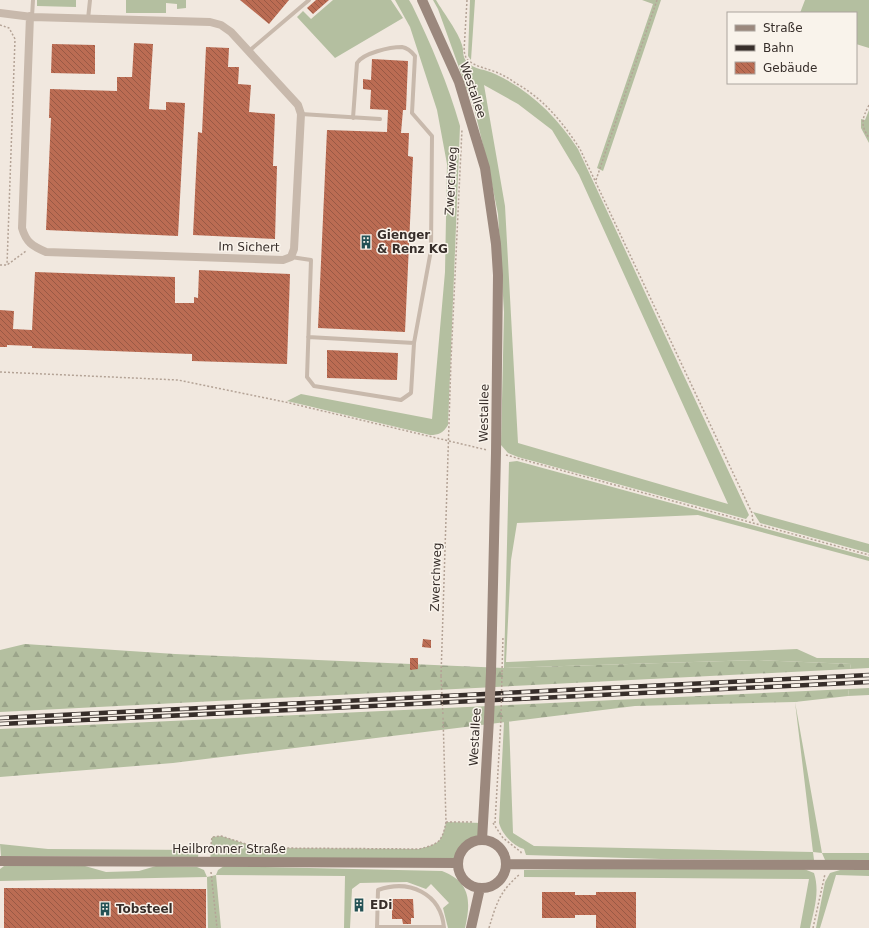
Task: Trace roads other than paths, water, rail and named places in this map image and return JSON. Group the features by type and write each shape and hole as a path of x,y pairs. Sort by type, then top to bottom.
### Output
{"main road":[{"name":"Westallee","path":"422,0 459,82 485,168 492,209 498,276 491,672 482,840"},
{"path":"482,840 491,842 499,847 504,855 506,864 504,873 498,881 490,887 480,888 471,885 464,880 458,863 461,853 466,846 474,841 482,840"},
{"name":"Heilbronner Straße","path":"0,860 458,863"},
{"path":"506,864 869,865"},
{"path":"471,928 480,888"}],"street":[{"path":"0,13 88,19 210,22 231,32 298,105 301,114"},
{"name":"Im Sichert","path":"31,16 22,228 25,238 32,246 46,252 283,260 291,257 294,249 301,114"}],"lane":[{"path":"31,16 32,0"},
{"path":"88,19 90,0"},
{"path":"248,51 309,0"},
{"path":"291,257 311,260 307,377 314,386 401,400 411,393 414,343 431,250 432,136 412,113 415,56 410,50 401,47 369,53 360,58 357,63 353,118"},
{"path":"301,114 380,119"},
{"path":"308,337 414,343"},
{"path":"399,886 416,888 429,896 441,911 444,928 378,928 378,890 399,886"}],"railway":[{"path":"0,718 869,675"},
{"path":"0,724 869,682"}],"place":[{"name":"Gienger & Renz KG","path":"366,242"},
{"name":"EDi","path":"359,905"},
{"name":"Tobsteel","path":"105,909"}]}
